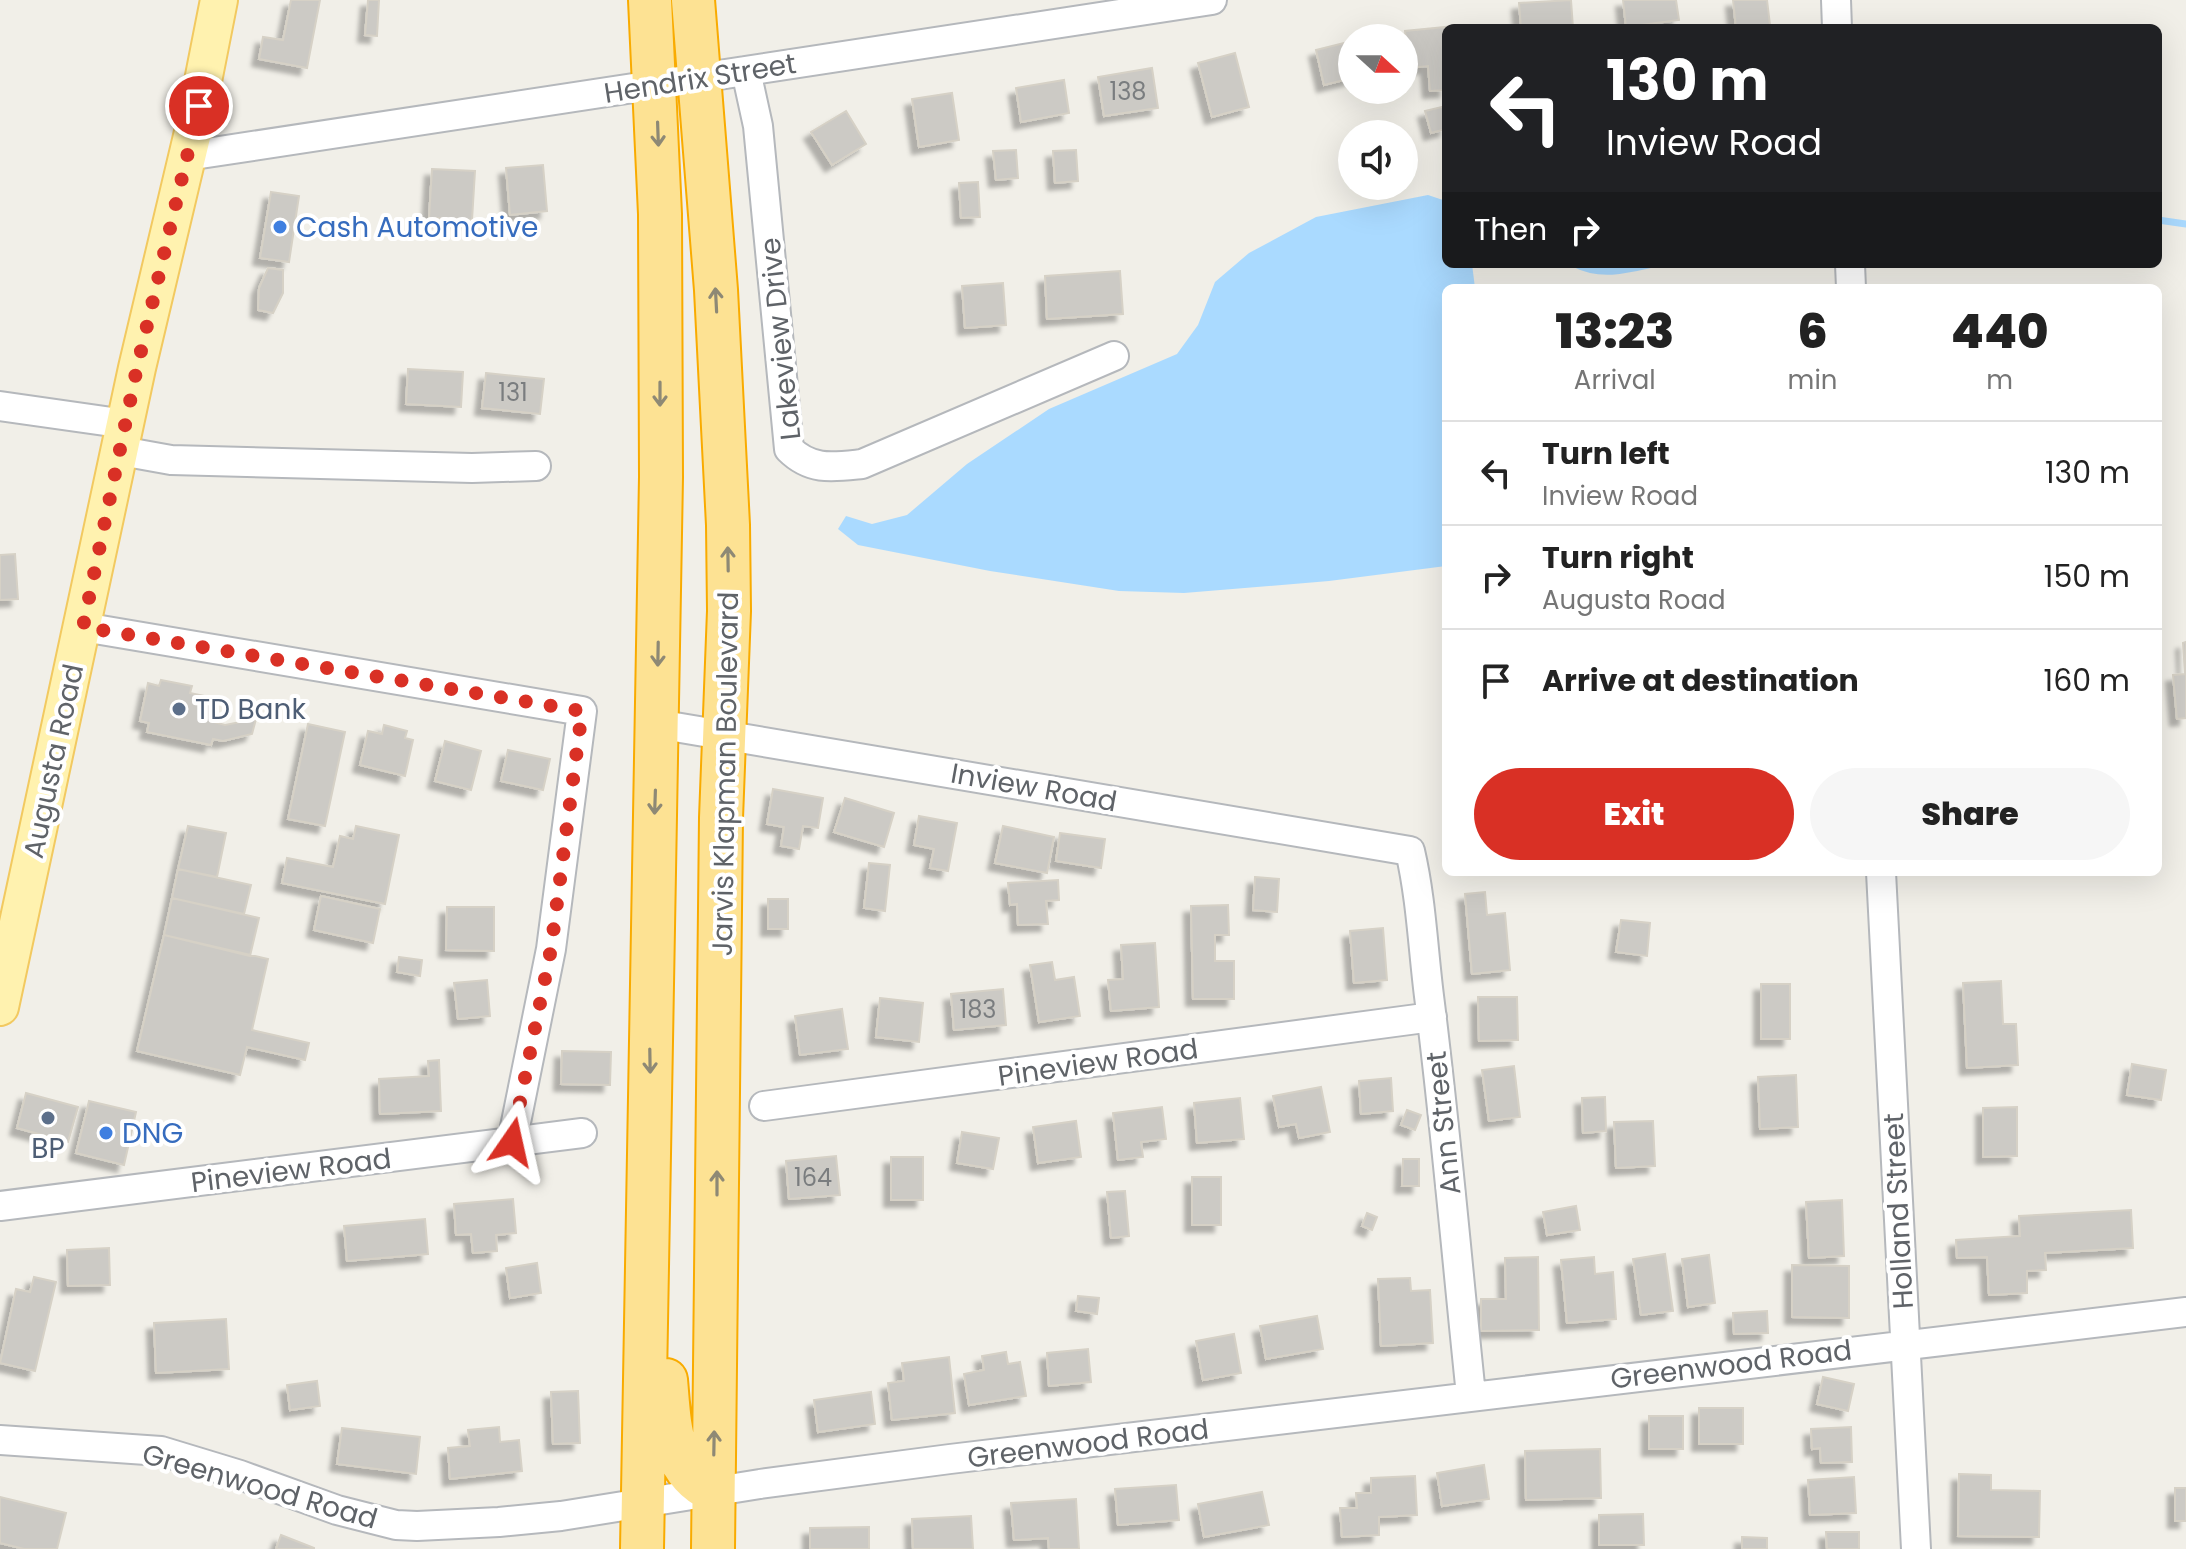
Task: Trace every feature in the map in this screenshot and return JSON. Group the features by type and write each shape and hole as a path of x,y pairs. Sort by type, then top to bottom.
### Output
{"highway":[{"path":"642,1549 649,1015 657,724 660,214 650,0"},
{"name":"Jarvis Klapman Boulevard","path":"693,0 716,290 728,525 713,1549"},
{"path":"648,1216 669,1406 678,1457 691,1477 713,1491"},
{"path":"643,1502 658,1520 672,1549"}],"main road":[{"name":"Augusta Road","path":"0,1007 219,0"}],"street":[{"path":"1836,0 1837,24"},
{"name":"Hendrix Street","path":"187,156 1201,1"},
{"name":"Lakeview Drive","path":"746,71 758,126 789,449 802,462 830,467 862,464 1114,356"},
{"path":"0,406 123,438 171,460 472,468 536,466"},
{"path":"83,627 582,711 551,949 512,1142"},
{"name":"Inview Road","path":"657,724 1410,851"},
{"name":"Ann Street","path":"1410,851 1417,882 1448,1152 1471,1395"},
{"name":"Holland Street","path":"1881,876 1916,1549"},
{"name":"Pineview Road","path":"764,1106 1432,1017"},
{"name":"Pineview Road","path":"0,1206 582,1133"},
{"name":"Greenwood Road","path":"0,1440 161,1451 337,1510 396,1525 499,1522 561,1516 713,1491 950,1459 2186,1312"}],"water":[{"path":"1428,195 1442,200 1442,268 1472,268 1474,284 1442,284 1442,567 1329,581 1184,593 1119,591 990,571 858,545 838,529 846,516 872,524 907,515 967,464 1049,409 1177,354 1198,325 1215,282 1249,253 1316,217 1403,200 1418,200 1418,197"}],"building":[{"path":"291,0 320,0 307,68 259,59 263,37 283,40"},
{"path":"368,0 379,0 377,36 365,35"},
{"path":"1571,0 1573,24 1521,24 1519,3"},
{"path":"1623,0 1676,0 1679,20 1626,24"},
{"path":"1733,0 1767,0 1770,24 1736,24"},
{"path":"1442,27 1442,90 1430,91 1428,66 1418,67 1418,30"},
{"path":"1338,44 1338,82 1324,85 1316,50"},
{"path":"1235,53 1249,107 1212,117 1198,63"},
{"path":"1152,68 1158,108 1104,116 1098,77"},
{"path":"1064,80 1069,113 1021,122 1016,88"},
{"path":"952,93 959,140 919,147 912,99"},
{"path":"1442,107 1442,130 1431,133 1425,111"},
{"path":"846,111 866,144 832,165 811,132"},
{"path":"1016,150 1018,178 996,180 993,151"},
{"path":"1076,150 1078,181 1055,183 1053,151"},
{"path":"543,165 547,211 510,215 506,168"},
{"path":"432,169 475,171 472,220 429,218"},
{"path":"978,182 980,217 961,218 959,183"},
{"name":"Cash Automotive","path":"271,192 299,196 289,262 260,258"},
{"path":"268,268 283,270 283,293 273,313 258,310 259,288"},
{"path":"1120,271 1123,314 1047,319 1045,276"},
{"path":"1003,283 1006,325 965,328 962,286"},
{"path":"408,369 463,372 461,407 406,404"},
{"path":"486,373 544,379 540,414 482,408"},
{"path":"15,554 18,599 0,600 0,555"},
{"path":"2186,642 2186,718 2177,719 2173,675 2185,674 2183,643"},
{"name":"TD Bank","path":"161,680 192,686 190,693 219,699 214,722 225,725 256,719 252,734 223,741 213,739 211,745 147,732 149,723 140,721 148,683 159,686"},
{"path":"308,724 345,732 325,826 288,819"},
{"path":"384,725 407,731 405,738 413,740 405,776 360,765 368,731 382,734"},
{"path":"445,741 481,751 471,790 435,781"},
{"path":"508,750 550,759 543,790 501,781"},
{"path":"773,789 823,798 818,828 803,826 799,849 781,846 784,827 767,824"},
{"path":"845,798 894,813 884,847 834,832"},
{"path":"919,816 957,823 948,871 930,868 934,849 914,845"},
{"path":"188,826 226,833 217,877 178,869"},
{"path":"356,826 399,835 385,904 282,883 287,858 333,867 340,836 353,839"},
{"path":"1003,826 1054,837 1047,873 995,863"},
{"path":"1060,833 1105,839 1101,868 1056,861"},
{"path":"869,863 890,865 885,911 864,908"},
{"path":"178,869 251,885 244,914 172,898"},
{"path":"1255,877 1279,879 1277,912 1253,910"},
{"path":"1058,880 1059,900 1046,901 1048,924 1018,925 1017,904 1010,905 1008,883"},
{"path":"1485,892 1487,915 1505,913 1510,970 1472,974 1465,894"},
{"path":"321,896 380,909 373,943 314,930"},
{"path":"172,898 259,918 250,956 164,935"},
{"path":"768,899 788,899 788,929 768,929"},
{"path":"1228,905 1229,935 1215,935 1215,961 1234,961 1234,999 1193,999 1191,906"},
{"path":"447,907 494,907 494,951 446,950"},
{"path":"1621,920 1650,923 1647,956 1616,952"},
{"path":"1383,928 1387,980 1354,983 1350,931"},
{"path":"164,935 268,959 252,1030 309,1043 305,1060 247,1047 240,1075 137,1051"},
{"path":"1155,943 1159,1007 1111,1011 1108,980 1123,979 1121,945"},
{"path":"399,957 422,960 420,976 397,972"},
{"path":"1052,962 1055,980 1074,977 1080,1016 1039,1022 1030,965"},
{"path":"487,980 490,1016 458,1019 454,983"},
{"path":"2001,981 2003,1024 2016,1024 2018,1065 1967,1068 1963,983"},
{"path":"1761,984 1790,984 1790,1039 1761,1039"},
{"path":"1003,989 1006,1025 954,1030 951,994"},
{"path":"1478,997 1517,997 1518,1040 1479,1041"},
{"path":"880,998 923,1003 919,1042 876,1037"},
{"path":"842,1009 848,1049 800,1055 795,1016"},
{"path":"562,1051 611,1052 610,1085 561,1084"},
{"path":"439,1060 441,1111 380,1114 379,1079 429,1076 428,1061"},
{"path":"2132,1064 2166,1070 2161,1100 2127,1095"},
{"path":"1514,1066 1520,1117 1489,1121 1482,1070"},
{"path":"1796,1075 1798,1127 1760,1129 1758,1077"},
{"path":"1391,1078 1393,1111 1361,1114 1359,1081"},
{"path":"1321,1087 1330,1132 1299,1138 1296,1124 1279,1127 1273,1096"},
{"path":"26,1093 78,1107 68,1142 17,1128"},
{"path":"1605,1097 1606,1131 1583,1133 1582,1098"},
{"path":"1240,1098 1244,1139 1197,1143 1194,1103"},
{"name":"DNG","path":"89,1101 136,1112 124,1165 76,1153"},
{"path":"1162,1107 1166,1139 1141,1142 1143,1157 1118,1160 1113,1113"},
{"path":"2017,1107 2017,1156 1983,1157 1983,1108"},
{"path":"1407,1110 1421,1115 1415,1130 1401,1125"},
{"path":"1076,1121 1081,1157 1038,1163 1033,1127"},
{"path":"1653,1121 1655,1166 1616,1168 1614,1122"},
{"path":"962,1132 999,1138 993,1169 957,1163"},
{"path":"836,1156 840,1195 789,1199 786,1161"},
{"path":"891,1157 923,1157 923,1200 891,1200"},
{"path":"1403,1159 1419,1159 1419,1186 1402,1186"},
{"path":"1192,1177 1221,1177 1221,1225 1192,1225"},
{"path":"1125,1191 1129,1236 1111,1238 1107,1192"},
{"path":"513,1199 516,1233 496,1235 497,1251 473,1253 471,1234 456,1235 454,1204"},
{"path":"1842,1200 1844,1256 1809,1258 1806,1202"},
{"path":"1576,1206 1580,1230 1547,1235 1543,1212"},
{"path":"2131,1210 2133,1248 2045,1253 2046,1270 2027,1271 2027,1293 1989,1295 1987,1257 1957,1258 1956,1240 2020,1236 2019,1216"},
{"path":"1367,1213 1377,1217 1372,1230 1362,1226"},
{"path":"425,1219 428,1254 347,1261 344,1226"},
{"path":"109,1248 110,1285 68,1286 67,1250"},
{"path":"1665,1254 1673,1311 1641,1315 1633,1259"},
{"path":"1709,1255 1715,1303 1688,1307 1682,1259"},
{"path":"1538,1257 1539,1330 1481,1331 1481,1299 1506,1299 1505,1258"},
{"path":"1594,1257 1595,1274 1613,1272 1616,1319 1567,1323 1561,1260"},
{"path":"537,1263 541,1293 510,1298 506,1268"},
{"path":"1792,1265 1849,1266 1849,1318 1792,1317"},
{"path":"34,1277 56,1282 35,1371 0,1363 16,1289 30,1292"},
{"path":"1410,1278 1411,1291 1430,1290 1433,1343 1381,1346 1378,1279"},
{"path":"1078,1296 1099,1298 1097,1314 1076,1311"},
{"path":"1767,1311 1768,1333 1734,1334 1733,1313"},
{"path":"1317,1316 1323,1349 1266,1359 1260,1326"},
{"path":"226,1319 229,1369 156,1373 154,1323"},
{"path":"1234,1334 1241,1373 1203,1380 1196,1341"},
{"path":"1088,1349 1091,1382 1049,1386 1047,1353"},
{"path":"1006,1352 1008,1364 1020,1362 1026,1396 969,1405 964,1374 984,1370 982,1356"},
{"path":"949,1357 955,1413 892,1420 888,1383 904,1381 902,1363"},
{"path":"1823,1377 1854,1384 1848,1411 1817,1404"},
{"path":"317,1381 320,1406 290,1410 287,1385"},
{"path":"578,1391 580,1443 553,1444 551,1392"},
{"path":"871,1392 875,1424 818,1432 814,1400"},
{"path":"1699,1408 1743,1408 1743,1444 1699,1444"},
{"path":"1649,1416 1683,1416 1683,1449 1649,1449"},
{"path":"499,1427 500,1442 519,1440 522,1471 450,1479 448,1448 470,1446 468,1430"},
{"path":"1851,1427 1852,1462 1821,1463 1820,1448 1812,1449 1811,1429"},
{"path":"342,1428 420,1437 416,1474 337,1464"},
{"path":"1600,1449 1601,1498 1526,1500 1525,1451"},
{"path":"1484,1465 1489,1499 1442,1506 1437,1473"},
{"path":"1959,1474 1991,1475 1991,1490 2040,1491 2039,1537 1958,1536"},
{"path":"1415,1476 1417,1515 1379,1517 1379,1535 1342,1537 1340,1508 1357,1508 1356,1493 1371,1493 1371,1478"},
{"path":"1854,1477 1856,1513 1810,1515 1808,1480"},
{"path":"1176,1485 1179,1520 1118,1525 1115,1489"},
{"path":"2175,1488 2186,1488 2186,1521 2175,1521"},
{"path":"1262,1492 1269,1525 1204,1537 1198,1504"},
{"path":"0,1497 66,1513 57,1549 24,1549 0,1543"},
{"path":"1076,1499 1079,1549 1049,1549 1048,1538 1014,1540 1011,1503"},
{"path":"1643,1514 1644,1545 1599,1545 1599,1515"},
{"path":"971,1516 973,1549 913,1549 912,1519"},
{"path":"869,1527 869,1549 810,1549 810,1528"},
{"path":"1826,1532 1859,1532 1859,1549 1827,1549"},
{"path":"281,1535 314,1548 314,1549 276,1549"},
{"path":"1742,1537 1767,1538 1767,1549 1742,1549"}],"waterway":[{"path":"2162,221 2186,224"},
{"path":"1584,268 1604,271 1633,268"}],"place":[{"name":"Cash Automotive","path":"280,227"},
{"name":"TD Bank","path":"179,709"},
{"name":"BP","path":"48,1118"},
{"name":"DNG","path":"106,1133"}],"route":[{"path":"199,106 137,368 83,627 582,711 551,949 512,1142"}]}
